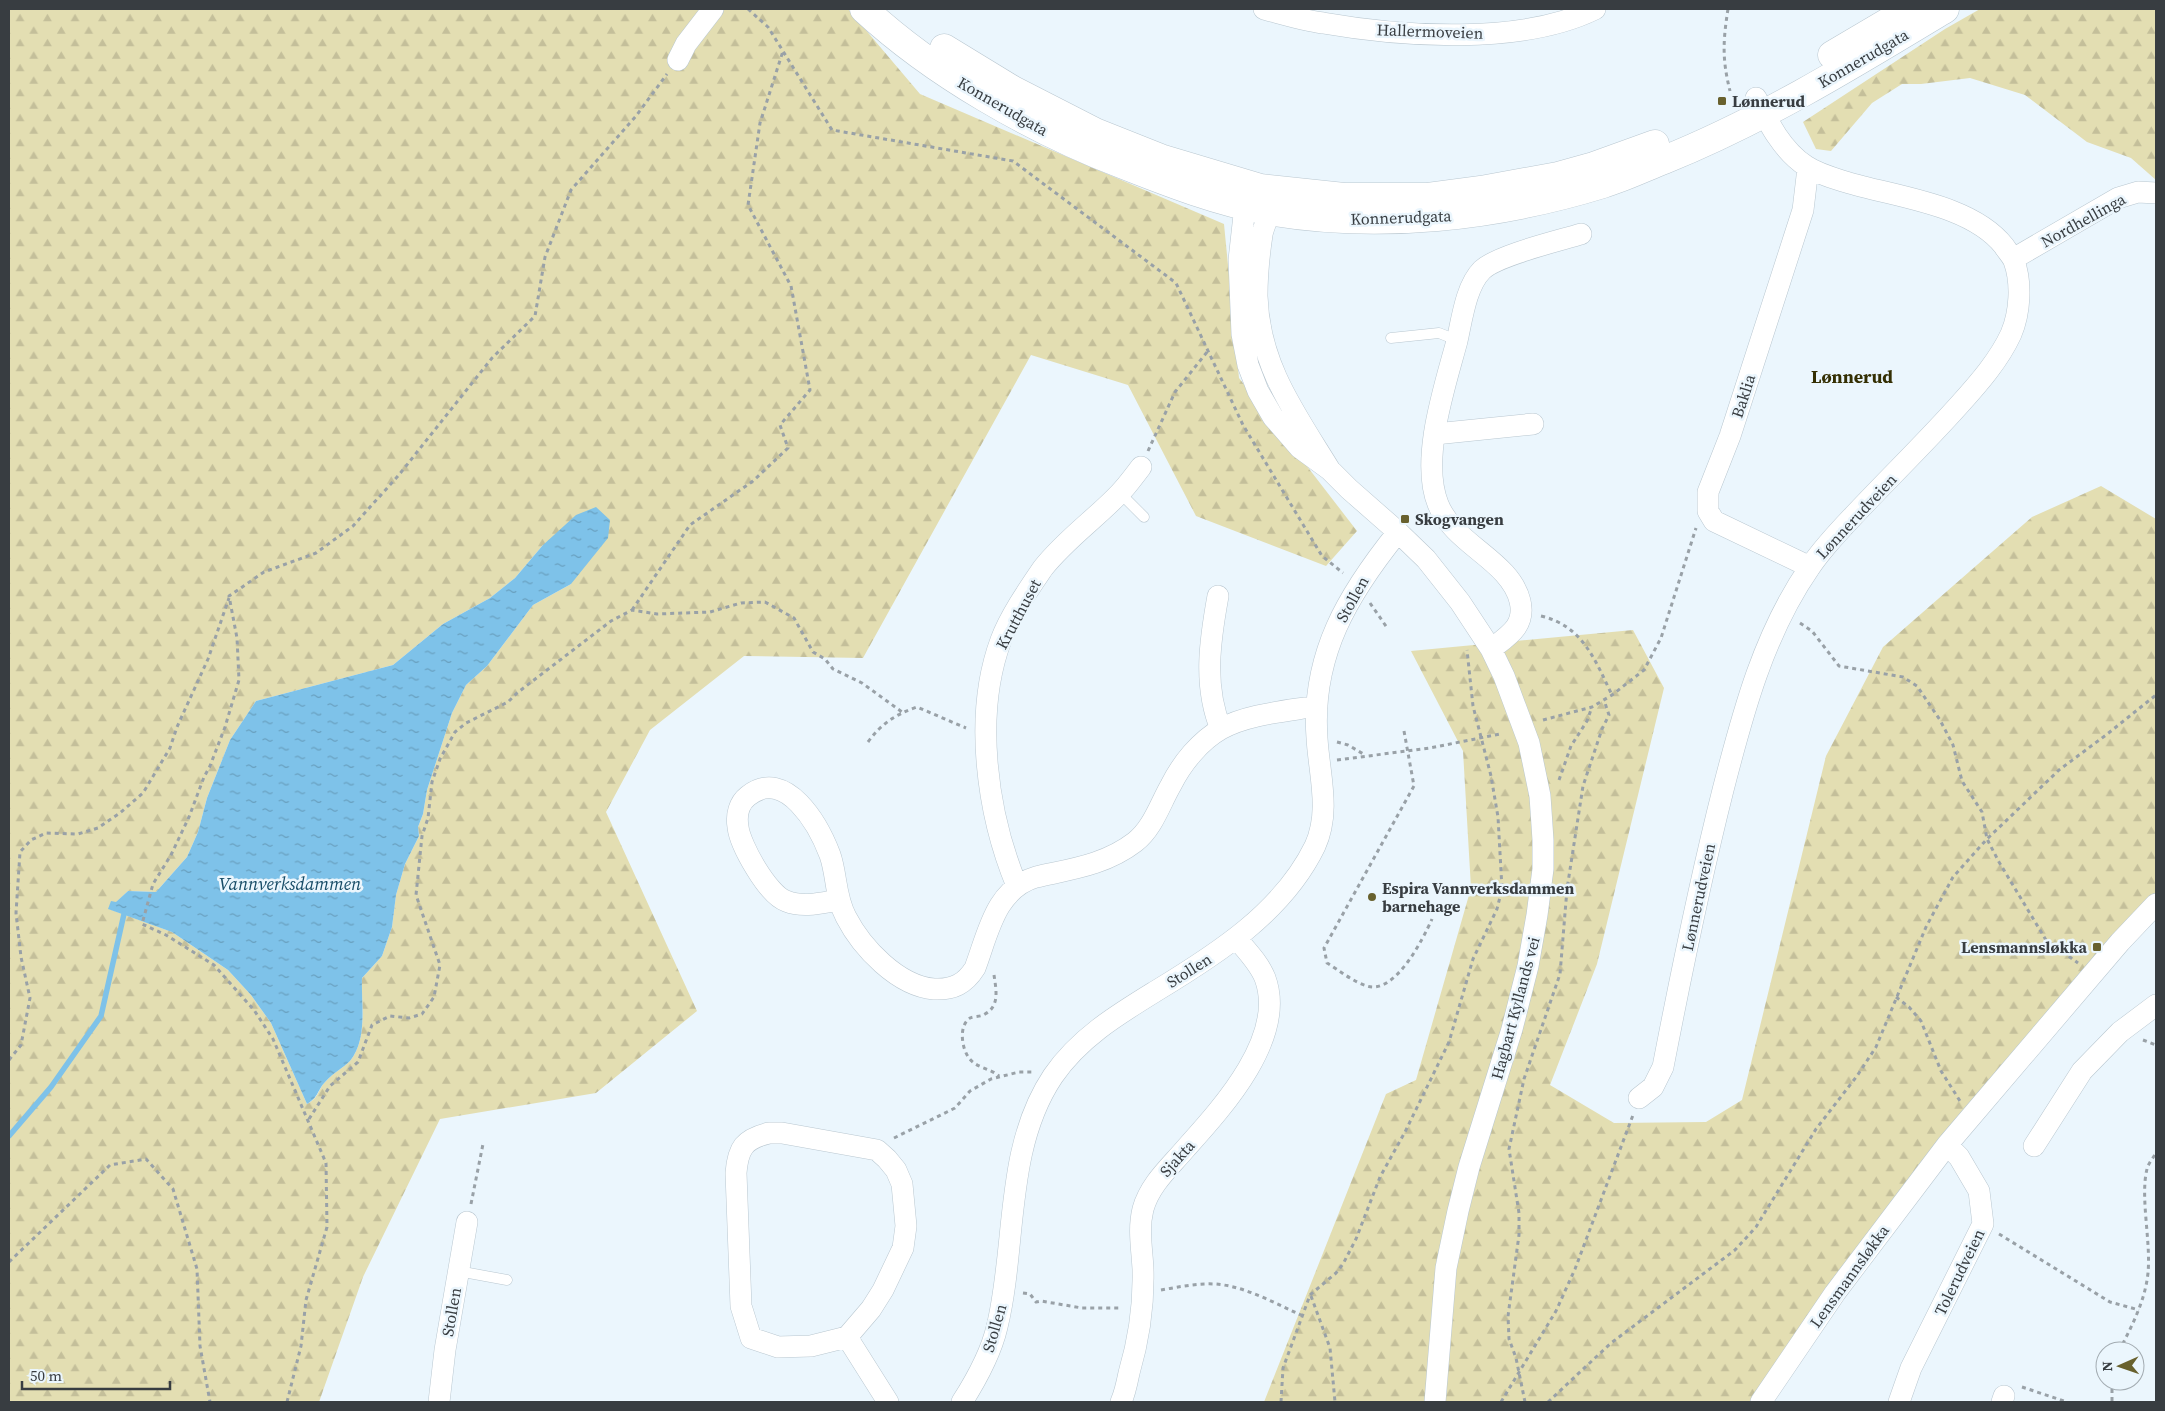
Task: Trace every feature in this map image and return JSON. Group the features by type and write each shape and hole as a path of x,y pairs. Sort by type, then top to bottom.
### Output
{"main road":[{"name":"Konnerudgata","path":"864,9 914,50 938,66 998,104 1064,141 1149,175 1344,219 1374,220 1464,214 1520,204 1605,184 1710,141 1760,106 1910,9"},
{"name":"Konnerudgata","path":"889,9 981,71 1095,132 1163,159 1258,201"},
{"name":"Konnerudgata","path":"1760,106 1796,97 1945,9"}],"street":[{"path":"678,60 686,44 713,9"},
{"name":"Hallermoveien","path":"1264,9 1324,16 1395,32 1450,34 1520,32 1574,19 1595,9"},
{"name":"Lønnerudveien","path":"1639,1098 1653,1088 1663,1067 1696,903 1732,755 1749,695 1783,612 1810,566 1834,537 1927,441 1979,383 2010,336 2017,315 2018,278 2014,259 1999,240 1982,226 1957,214 1830,177 1808,168 1780,142 1760,106"},
{"name":"Baklia","path":"1708,511 1708,492 1730,436 1803,210 1808,168"},
{"name":"Nordhellinga","path":"2014,259 2118,198 2138,192 2156,193"},
{"name":"Hagbart Kyllands vei","path":"1258,201 1239,260 1242,334 1248,365 1258,391 1273,417 1300,448 1330,470 1349,490 1398,532 1436,572 1476,626 1491,649 1504,676 1529,743 1540,796 1543,859 1538,916 1512,1029 1458,1210 1446,1268 1435,1402"},
{"path":"1491,649 1515,630 1522,612 1515,589 1506,575 1455,530 1438,504 1433,467 1435,434 1442,395 1471,289 1481,271 1494,261 1581,234"},
{"path":"1435,434 1533,424"},
{"name":"Krutthuset","path":"1017,886 1008,864 993,803 986,733 989,686 993,664 1002,639 1015,613 1044,567 1120,494 1141,468"},
{"path":"1708,511 1719,524 1810,566"},
{"name":"Stollen","path":"962,1402 987,1356 996,1330 1005,1289 1018,1172 1024,1144 1040,1099 1053,1076 1069,1056 1092,1033 1207,959 1236,938 1290,885 1305,864 1316,843 1323,808 1323,785 1317,742 1317,706 1325,655 1345,608 1358,586 1372,564 1398,532"},
{"path":"1218,596 1212,635 1209,675 1214,712 1221,728"},
{"path":"839,900 808,905 797,904 784,901 772,891 743,843 738,827 740,806 748,796 768,788 779,789 792,796 805,809 830,855 839,900 846,917 858,935 894,973 913,984 927,988 952,988 970,977 996,909 1017,886 1026,880 1036,877 1103,862 1136,842 1147,830 1184,763 1198,747 1221,728 1251,718 1317,706"},
{"name":"Lensmannsløkka","path":"1761,1402 1836,1293 1947,1145 2093,973 2156,904"},
{"name":"Sjakta","path":"1121,1402 1139,1336 1142,1299 1140,1226 1147,1196 1157,1180 1214,1118 1239,1086 1266,1031 1270,998 1265,978 1256,962 1236,938"},
{"path":"2034,1146 2082,1071 2120,1032 2156,1005"},
{"path":"782,1133 877,1150 896,1170 902,1184 906,1226 903,1248 883,1290 871,1309 847,1337 811,1346 778,1347 751,1338 741,1306 736,1173 737,1158 743,1145 756,1136 782,1133"},
{"name":"Tolerudveien","path":"1899,1402 1912,1368 1983,1224 1979,1192 1959,1157 1947,1145"},
{"name":"Stollen","path":"439,1402 444,1350 467,1222"},
{"path":"847,1337 888,1402"}],"lane":[{"path":"1391,338 1438,333 1450,337 1456,345"},
{"path":"1120,494 1144,516"},
{"path":"458,1271 506,1280"}],"path":[{"path":"748,9 768,27 832,130 1013,161 1176,283 1243,425 1322,556 1358,586 1388,629"},
{"path":"1728,9 1723,43 1724,66 1730,91"},
{"path":"308,1120 330,1086 358,1062 372,1025 390,1016 409,1018 422,1014 434,997 440,965 416,896 422,836 428,818 432,782 447,744 466,722 508,702 523,688 612,621 632,610 690,525 753,481 788,448 780,426 810,390 791,286 748,205 760,123 783,51"},
{"path":"9,1060 21,1045 30,998 21,957 16,913 20,852 31,840 46,833 78,834 98,828 120,814 143,793 170,748 208,659 229,596 264,572 316,553 353,526 398,476 492,358 535,316 545,257 571,190 636,116 678,60"},
{"path":"1141,468 1175,392 1208,351"},
{"path":"1543,720 1592,707 1612,696 1644,670 1654,654 1666,621 1693,534 1708,511"},
{"path":"229,596 237,638 239,680 225,728 210,766 171,855 153,884 142,924 166,935 214,965 254,1010 273,1039 326,1162 327,1227 306,1300 301,1346 287,1402"},
{"path":"632,610 657,614 710,612 741,603 765,602 794,618 813,652 825,659 833,669 862,683 902,712"},
{"path":"1522,612 1559,622 1580,638 1589,649 1612,696"},
{"path":"1783,612 1812,630 1839,666 1903,677 1917,686 1940,720 1953,744 1962,781 1982,812 1987,839 2046,940 2093,973"},
{"path":"1281,1402 1283,1368 1310,1295 1340,1268 1356,1240 1380,1177 1450,1042 1473,958 1497,909 1502,889 1498,817 1492,776 1473,706 1466,645 1476,626"},
{"path":"1548,1402 1611,1343 1735,1250 1756,1226 1816,1129 1858,1076 1876,1047 1941,896 1954,876 1987,839 2059,770 2156,694"},
{"path":"1525,1402 1508,1328 1519,1235 1519,1213 1509,1149 1524,1079 1560,974 1567,888 1576,824 1583,786 1602,729 1609,715 1604,700"},
{"path":"868,742 879,727 902,712 917,707 936,714 958,726 986,733"},
{"path":"1540,796 1556,787 1571,746 1587,721 1592,707"},
{"path":"1404,731 1414,786 1324,948 1327,963 1367,986 1380,987 1397,975 1421,944 1432,919"},
{"path":"1320,763 1408,751 1500,734"},
{"path":"1317,742 1341,742 1365,756"},
{"path":"981,952 991,960 997,992 996,1002 992,1009 984,1015 970,1018 965,1024 963,1046 974,1064 994,1072 999,1077"},
{"path":"1896,997 1909,1007 1921,1021 1949,1085 1972,1115"},
{"path":"877,1150 881,1145 956,1108 970,1091 999,1077 1019,1072 1042,1072 1053,1076"},
{"path":"1501,1402 1556,1311 1575,1269 1639,1098"},
{"path":"467,1222 483,1144"},
{"path":"2124,1341 2139,1310 2148,1273 2149,1238 2145,1191 2147,1168 2156,1153"},
{"path":"9,1262 110,1165 146,1159 173,1189 197,1269 200,1346 210,1402"},
{"path":"1983,1224 2110,1302 2139,1310"},
{"path":"1005,1289 1030,1294 1036,1302 1106,1309 1200,1284 1216,1284 1258,1296 1302,1316"},
{"path":"1310,1295 1330,1348 1335,1402"},
{"path":"2003,1399 2013,1389 2025,1388 2067,1402"}],"green space":[{"path":"9,9 848,9 920,94 1224,224 1239,378 1357,531 1326,566 1196,516 1128,385 1031,355 863,658 744,656 650,730 606,812 697,1011 596,1093 440,1119 363,1277 319,1402 9,1402","holes":["543,545 571,584 533,605 487,666 466,685 452,713 427,790 423,814 418,827 419,836 405,864 396,895 392,927 382,956 362,978 363,1010 361,1032 356,1052 350,1061 323,1084 314,1099 307,1104 271,1023 251,995 228,970 172,932 109,909 128,891 156,892 187,857 198,832 207,798 230,740 256,701 393,665 443,624 490,598 515,578"]},
{"path":"1980,9 2156,9 2156,180 2131,158 2087,142 2025,95 1970,78 1921,84 1902,84 1872,103 1831,151 1816,149 1803,122 1945,29"},
{"path":"2101,486 2156,519 2156,905 1836,1289 1761,1402 1264,1402 1386,1094 1416,1080 1471,888 1463,751 1411,651 1633,630 1664,688 1597,964 1550,1085 1614,1123 1706,1122 1742,1100 1826,756 1883,647 2032,517"}],"water":[{"name":"Vannverksdammen","path":"596,507 610,520 608,538 571,584 533,605 487,666 466,685 452,713 427,790 423,814 418,827 419,836 405,864 396,895 392,927 382,956 362,978 362,1021 356,1052 350,1061 323,1084 314,1099 307,1104 271,1023 251,995 228,970 172,932 108,909 111,901 116,902 128,891 156,892 187,857 198,832 207,798 230,740 256,701 393,665 443,624 490,598 515,578 543,545 576,515"}],"waterway":[{"path":"9,1136 51,1087 101,1016 124,914"}],"place":[{"name":"Lønnerud","path":"1722,101"},
{"name":"Skogvangen","path":"1405,519"},
{"name":"Espira Vannverksdammen barnehage","path":"1372,897"},
{"name":"Lensmannsløkka","path":"2097,947"}],"district":[{"name":"Lønnerud","path":"1852,377"}]}
